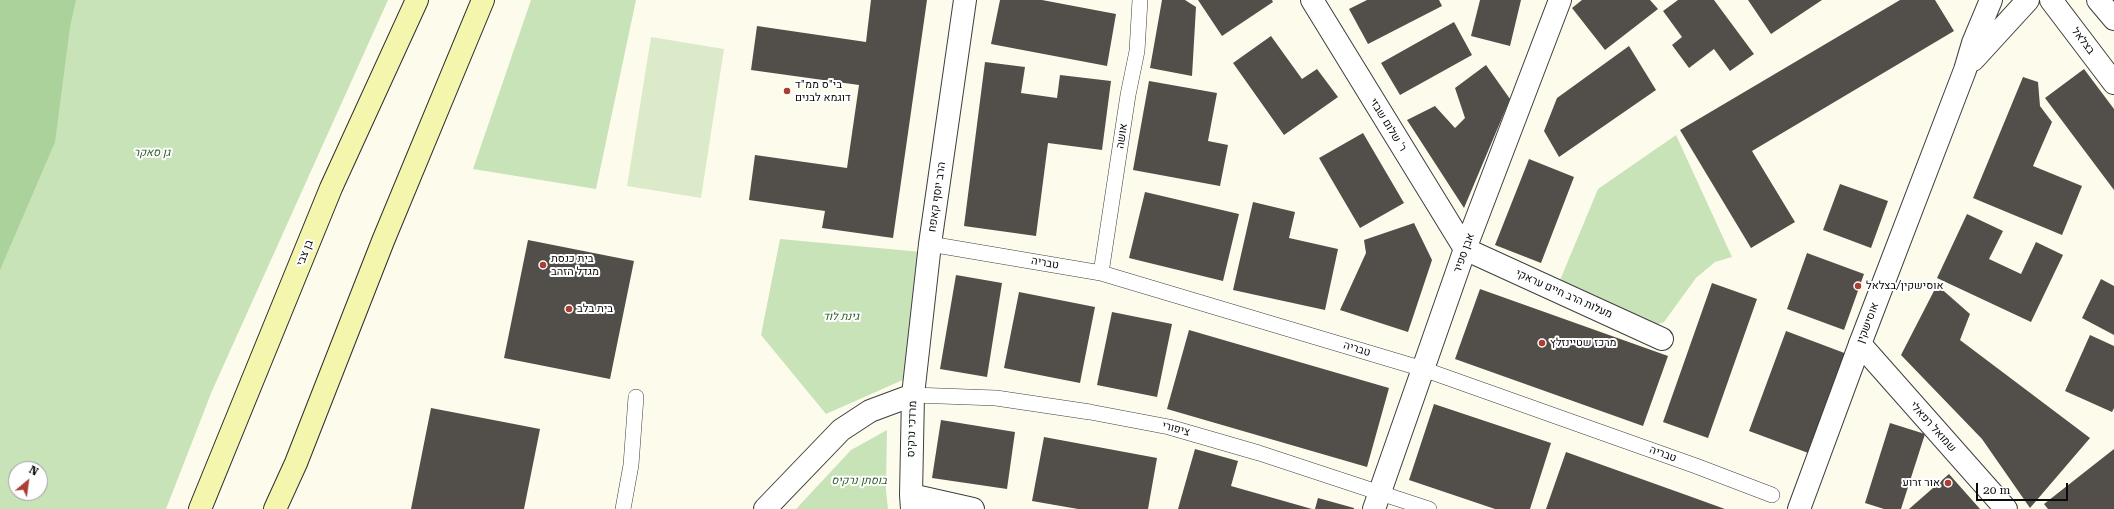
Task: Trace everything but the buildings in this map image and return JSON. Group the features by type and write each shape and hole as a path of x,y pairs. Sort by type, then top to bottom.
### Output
{"main road":[{"name":"בן צבי","path":"200,509 331,188 417,0"},
{"path":"275,509 296,463 383,241 483,0"}],"street":[{"name":"הרב יוסף קאפח","path":"913,395 930,244 965,0"},
{"name":"ר' שלום שבזי","path":"1312,0 1465,249"},
{"name":"אבן ספיר","path":"1377,500 1465,249 1560,0"},
{"name":"אוסישקין","path":"1799,509 1860,344 1965,70 1973,43 1991,0"},
{"name":"אוסישקין","path":"1965,70 1997,32 2028,0"},
{"name":"בצלאל","path":"2051,0 2114,83"},
{"path":"2098,0 2114,19"},
{"name":"מעלות הרב חיים עראקי","path":"1465,249 1662,339"},
{"name":"שמואל רפאלי","path":"1860,344 2006,509"},
{"name":"מרדכי נרקיס","path":"765,509 841,430 870,411 913,395 911,502"},
{"path":"911,502 973,509"}],"lane":[{"name":"אושה","path":"1101,273 1128,95 1137,51 1140,0"},
{"name":"טבריה","path":"930,244 1101,273 1422,369 1689,463 1772,495"},
{"name":"ציפורי","path":"913,395 996,398 1090,412 1169,427 1377,500 1430,509"},
{"path":"623,509 631,466 636,396"}],"green space":[{"name":"גן סאקר","path":"0,0 388,0 212,391 166,509 0,509"},
{"path":"0,0 76,0 70,27 55,142 0,270"},
{"path":"531,0 636,0 596,189 473,169"},
{"path":"651,37 724,49 701,198 627,186"},
{"path":"1676,135 1732,257 1715,262 1696,278 1664,322 1647,328 1558,285 1598,189"},
{"name":"גינת לוד","path":"780,239 922,252 905,379 826,414 761,335"},
{"name":"בוסתן נרקיס","path":"887,430 886,490 888,509 796,509 851,450"}],"place":[{"name":"בי\"ס ממ\"ד דוגמא לבנים","path":"787,91"},
{"name":"בית כנסת מגדל הזהב","path":"543,265"},
{"name":"אוסישקין/בצלאל","path":"1858,286"},
{"name":"בית בלב","path":"569,309"},
{"name":"מרכז שטיינזלץ","path":"1542,343"},
{"name":"אור זרוע","path":"1948,483"}]}
